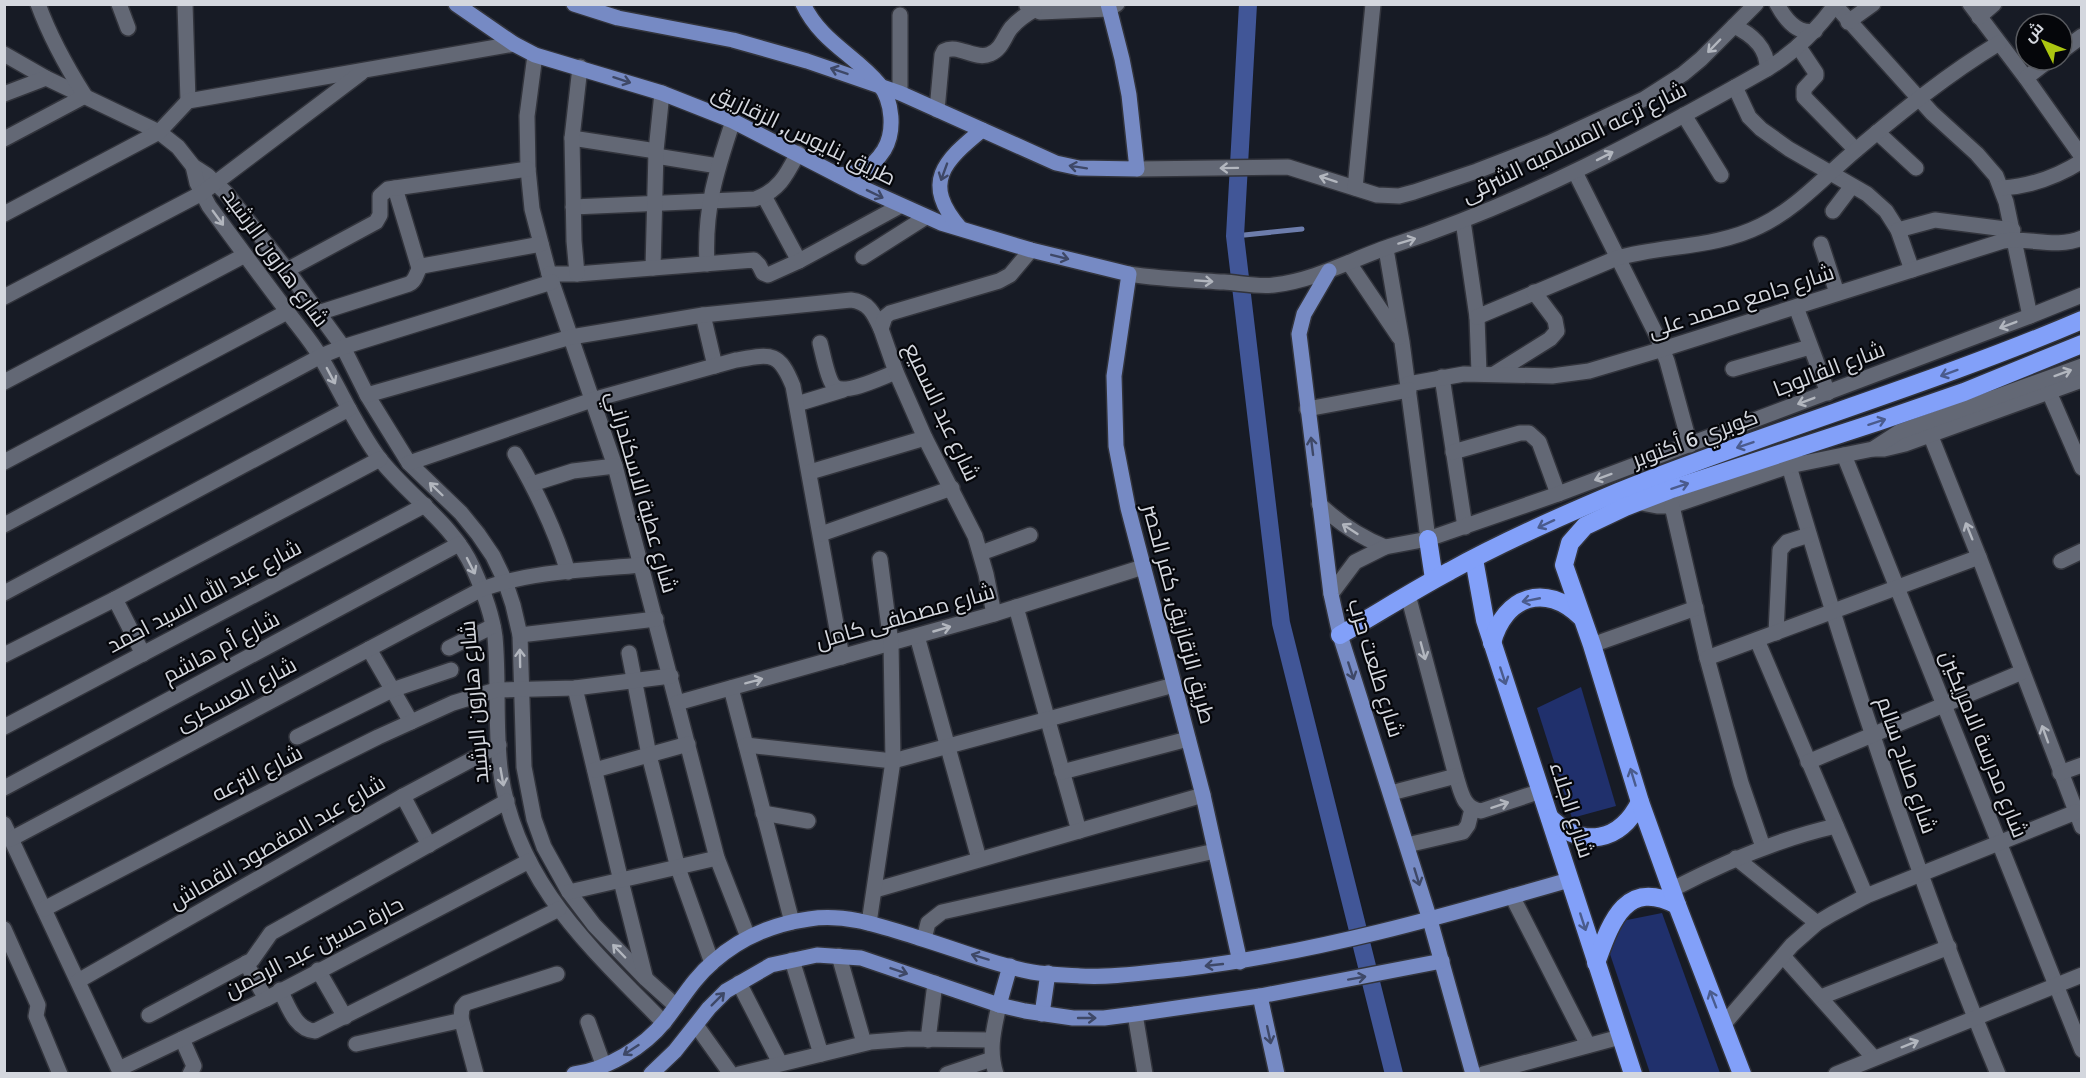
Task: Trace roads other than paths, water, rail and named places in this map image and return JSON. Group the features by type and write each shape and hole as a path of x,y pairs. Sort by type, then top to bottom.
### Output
{"highway":[{"name":"كوبري 6 أكتوبر","path":"1719,464 2082,320"},
{"name":"كوبري 6 أكتوبر","path":"1340,635 1434,579 1588,505 1719,464 1943,399 2082,344"},
{"path":"1719,464 1585,526 1576,533 1570,543 1564,565 1592,645 1640,802 1742,1074"},
{"path":"1428,539 1434,579"},
{"name":"شارع الجلاء","path":"1474,559 1485,620 1492,644 1633,1074"},
{"path":"1492,644 1497,627 1506,612 1521,602 1537,598 1555,599 1570,606 1583,618"},
{"path":"1550,818 1562,829 1576,836 1592,838 1608,835 1622,828 1633,816 1640,802"},
{"path":"1596,963 1617,913 1629,902 1646,896 1675,897"}],"main road":[{"name":"طريق بنايوس, الزقازيق","path":"456,4 514,44 535,55 662,93 734,121 836,175 926,217 1031,250 1129,274"},
{"path":"803,4 814,24 880,85 889,104 891,125 887,145 877,161 859,173 836,175"},
{"path":"582,6 618,18 733,40 880,85 1056,163 1079,168 1137,169 1129,95 1111,6"},
{"path":"960,228 943,205 940,186 943,169 952,156 982,130"},
{"name":"شارع طلعت حرب","path":"1329,271 1300,324 1299,345 1331,594 1340,635 1430,920 1473,1074"},
{"name":"طريق الزقازيق, كفر الحصر","path":"1129,274 1114,376 1116,446 1121,480 1203,795 1240,962"},
{"path":"574,1074 626,1054 646,1040 664,1023 692,983 712,963 748,937 810,918 834,917 869,923 1010,966 1048,974 1112,976 1240,962 1402,928 1569,880"},
{"path":"651,1074 675,1052 726,991 771,965 817,955 861,958 999,1005 1042,1014 1084,1018 1135,1014 1260,996 1442,961"},
{"path":"999,1005 1010,966"},
{"path":"1042,1014 1048,974"},
{"path":"1260,996 1277,1074"}],"street":[{"path":"4,139 85,96 64,63 38,4"},
{"path":"119,4 128,28"},
{"path":"185,4 188,101"},
{"path":"1355,188 1373,4"},
{"path":"1777,4 1792,25 1802,31 1815,31"},
{"path":"1848,22 1873,4"},
{"path":"1994,4 1975,11 2026,78 2082,159 2045,180 2002,188"},
{"path":"1137,169 1288,167 1377,195 1407,194 1478,171 1623,110 1664,87 1701,59 1753,5"},
{"path":"1835,5 1918,98 1987,164 2002,188 2014,234 2030,316"},
{"name":"شارع ترعه المسلميه الشرقى","path":"1272,285 1306,279 1329,271 1463,221 1575,172 1767,69 1815,31 1835,5"},
{"path":"937,110 944,51 952,49 980,56 994,52 1000,47 1016,22 1030,8 1040,12 1056,8 1111,6"},
{"path":"900,15 900,93"},
{"path":"1734,26 1747,32 1758,42 1765,54 1767,69"},
{"path":"1477,317 1617,258 1640,252 1721,240 1741,234 1777,217 1918,98 1999,43"},
{"path":"4,214 159,132 188,101 514,44"},
{"path":"1798,46 1816,73 1804,89 1804,97 1856,150"},
{"name":"شارع هارون الرشيد","path":"4,54 46,78 159,132 178,147 193,166 216,183 236,204 343,347 367,395 409,463 461,513 478,534 493,556 505,581 520,635 523,755 527,790 544,847 569,892 594,925 646,979 676,1006"},
{"name":"شارع عطية الاسكندراني","path":"535,55 527,116 528,169 532,209 550,278 615,466 717,858 748,937"},
{"path":"577,274 572,138 580,67"},
{"path":"4,297 202,193 363,72"},
{"path":"2026,78 2034,72"},
{"path":"4,94 46,78"},
{"path":"1735,87 1749,117 1761,129 1876,202 1890,216 1898,230 1912,270"},
{"path":"653,268 656,153 662,93"},
{"path":"1684,115 1721,175"},
{"path":"707,264 706,233 709,202 718,166 734,121"},
{"path":"1877,132 1916,168"},
{"path":"572,138 718,166"},
{"path":"573,207 745,200 764,196 779,185 798,153"},
{"name":"شارع هارون الرشيد","path":"193,166 202,193 245,255 321,356 349,409 380,459 459,544 471,564 482,589 495,636 500,767 507,801 529,861 559,909 578,934 664,1023"},
{"path":"287,270 376,222 381,215 380,196 388,189 528,169"},
{"path":"1575,172 1663,349 1690,445"},
{"path":"1833,211 1852,186"},
{"path":"318,313 409,284 416,279 419,268 394,188"},
{"path":"764,196 799,261"},
{"path":"4,525 321,356 343,347 550,278 754,260 763,273 768,275 799,261 900,206"},
{"path":"863,257 926,217"},
{"path":"1898,230 1935,220 2014,234"},
{"path":"1463,221 1486,374 1550,339 1557,331 1555,321 1534,292"},
{"name":"شارع جامع محمد على","path":"1307,409 1409,387 1442,377 1486,374 1565,375 1589,371 1912,270 2014,234 2056,244 2082,238"},
{"path":"419,268 541,244"},
{"path":"1821,244 1837,294"},
{"path":"1386,249 1409,387 1428,539"},
{"name":"شارع عبد السميع","path":"994,614 981,553 975,536 896,372 881,329 885,317 890,313 999,281 1010,275 1031,250"},
{"path":"4,382 245,255"},
{"path":"1349,263 1402,342"},
{"name":"طريق بنايوس, الزقازيق","path":"1129,274 1272,285"},
{"name":"شارع الفالوجا","path":"1331,594 1355,562 1385,547 1428,539 1558,494 2082,295"},
{"path":"367,395 571,337 703,315 858,300 869,307 881,329"},
{"path":"1796,307 1828,393"},
{"path":"4,462 287,312"},
{"path":"703,315 715,366"},
{"path":"820,343 831,382 843,390"},
{"path":"1733,369 1810,347"},
{"path":"409,463 592,400 715,366 757,357 780,360 793,386 797,404 842,657"},
{"path":"1873,448 1899,432 2082,366"},
{"path":"797,404 896,372"},
{"path":"1442,377 1465,527"},
{"path":"1636,502 1672,506 1789,466 1873,448 1895,447 2082,380"},
{"path":"2049,392 2082,468"},
{"path":"4,593 349,409"},
{"path":"1453,452 1520,433 1529,433 1539,442 1558,494"},
{"path":"1930,434 2082,827"},
{"path":"810,472 926,438"},
{"path":"515,454 550,520 568,572"},
{"name":"شارع مدرسة الامريكين","path":"1844,455 2082,1050"},
{"path":"4,655 380,459"},
{"path":"532,484 573,471 615,466"},
{"name":"شارع صلاح سالم","path":"1789,466 1832,612 1872,735 1921,873 1998,1074"},
{"path":"821,534 952,488"},
{"path":"1319,504 1356,534 1385,547"},
{"name":"شارع عبد الله السيد احمد","path":"4,727 425,505"},
{"path":"1672,506 1707,658 1741,783 1762,847"},
{"path":"981,553 1030,535"},
{"path":"1776,633 1780,550 1787,542 1809,535"},
{"name":"شارع أم هاشم","path":"4,788 459,544"},
{"path":"2061,561 2082,552"},
{"path":"1707,658 1979,557"},
{"path":"869,923 894,761 891,643 880,559"},
{"name":"شارع العسكرى","path":"11,839 482,589 505,581 641,565"},
{"name":"شارع مصطفى كامل","path":"677,703 994,614 1143,567"},
{"path":"1408,595 1465,802 1472,809 1481,811 1541,791"},
{"path":"115,599 143,654"},
{"path":"1016,607 1079,831"},
{"path":"1592,645 1696,608"},
{"path":"520,635 656,618"},
{"path":"449,648 493,626"},
{"path":"917,636 979,859"},
{"path":"1757,640 1866,896"},
{"path":"369,649 411,722"},
{"path":"629,653 650,755 678,868 712,963"},
{"path":"297,737 392,690 451,670"},
{"path":"1808,762 2022,672"},
{"name":"شارع الترعه","path":"44,909 312,770 453,704 496,690 575,688 670,676"},
{"path":"746,746 894,761 1174,686"},
{"path":"575,688 646,979"},
{"path":"730,688 792,922"},
{"path":"1062,772 1188,739"},
{"path":"595,770 688,744"},
{"name":"شارع عبد المقصود القماش","path":"78,981 403,796 499,745"},
{"path":"2060,773 2082,765"},
{"path":"1391,794 1456,776"},
{"path":"875,890 1203,795"},
{"path":"403,796 429,845"},
{"path":"149,1015 246,963 257,955 272,933 507,801"},
{"path":"1407,845 1463,831 1468,825 1472,809"},
{"path":"1723,1025 1792,945 1817,923 1866,896 2076,812"},
{"path":"763,813 808,821"},
{"path":"4,824 120,1071"},
{"path":"1675,897 1736,858 1802,833 1836,826"},
{"path":"924,939 928,923 942,912 1215,851"},
{"path":"569,892 717,858"},
{"path":"1736,858 1817,923"},
{"name":"حارة حسين عبد الرحمن","path":"120,1071 266,999 529,861"},
{"path":"1512,896 1587,1046"},
{"path":"280,990 298,1023 305,1029 315,1031 559,909"},
{"path":"4,929 9,954 38,1005 36,1016 60,1074"},
{"path":"1821,997 1949,947"},
{"path":"839,956 864,1043"},
{"path":"1783,956 1874,1058"},
{"path":"792,960 821,1054"},
{"path":"246,963 266,999"},
{"path":"318,970 345,1017"},
{"path":"476,1074 460,1010 466,1004 557,974"},
{"path":"1836,1074 2082,975"},
{"path":"739,983 780,1063"},
{"path":"928,1040 935,983"},
{"path":"947,1074 994,1066 992,1040 999,1005"},
{"path":"1135,1014 1145,1074"},
{"path":"356,1044 458,1021 461,1018"},
{"path":"588,1022 603,1064"},
{"path":"696,1025 731,1074"},
{"path":"1483,1074 1620,1037"},
{"path":"182,1039 194,1066 190,1074"},
{"path":"739,1074 864,1043 890,1040 992,1040"}],"waterway":[{"path":"1248,4 1235,236 1281,623 1394,1074"},
{"path":"1235,236 1302,229"}]}
